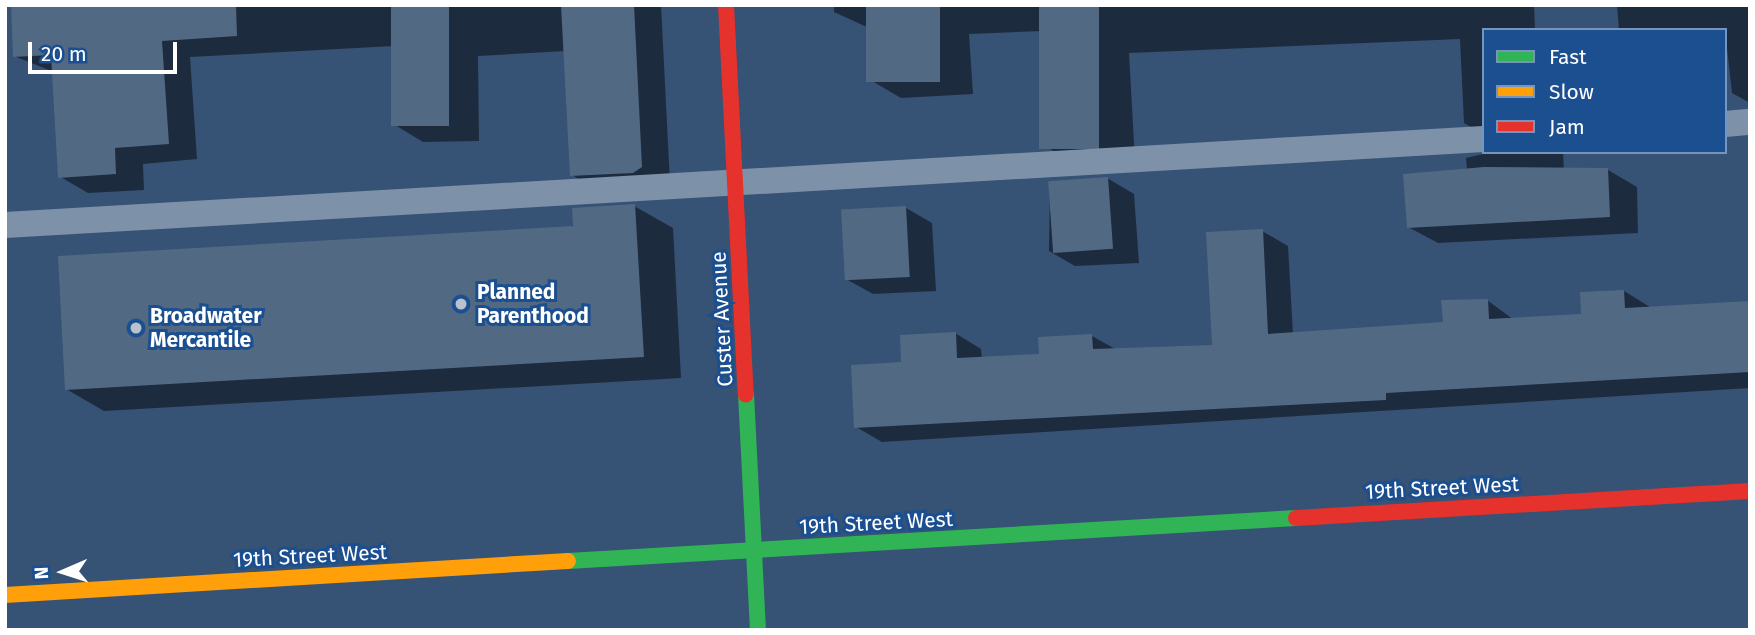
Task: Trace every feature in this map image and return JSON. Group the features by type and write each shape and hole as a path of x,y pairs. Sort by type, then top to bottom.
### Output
{"street":[{"name":"Custer Avenue","path":"726,5 758,630"},
{"name":"19th Street West","path":"5,595 1750,491"}],"lane":[{"path":"1727,124 1750,122"},
{"path":"5,225 736,188 1482,139"}],"building":[{"path":"11,5 236,5 237,36 162,41 169,144 115,148 116,174 58,178 51,55 13,57"},
{"path":"391,5 449,5 449,126 391,126"},
{"path":"561,5 634,5 642,167 633,173 570,176"},
{"path":"866,5 940,5 940,82 866,82"},
{"path":"1039,5 1099,5 1099,149 1039,149"},
{"path":"1484,167 1608,168 1610,217 1407,228 1403,174"},
{"path":"1108,177 1113,249 1053,253 1048,181"},
{"path":"635,204 644,357 65,390 58,256 573,226 572,208"},
{"path":"906,206 910,277 845,280 841,209"},
{"path":"1263,229 1268,334 1443,322 1441,300 1488,299 1489,319 1581,314 1580,292 1624,290 1625,308 1750,301 1750,372 1386,393 1386,400 854,428 851,365 901,362 900,335 956,332 957,358 1039,354 1038,337 1092,334 1093,349 1212,345 1206,232"}],"traffic: fast":[{"path":"746,394 758,630"},
{"path":"568,561 1296,518"}],"traffic: slow":[{"path":"5,595 568,561"}],"traffic: jam":[{"path":"726,5 746,394"},
{"path":"1296,518 1750,491"}],"place":[{"name":"Planned Parenthood","path":"461,304"},
{"name":"Broadwater Mercantile","path":"136,328"}]}
